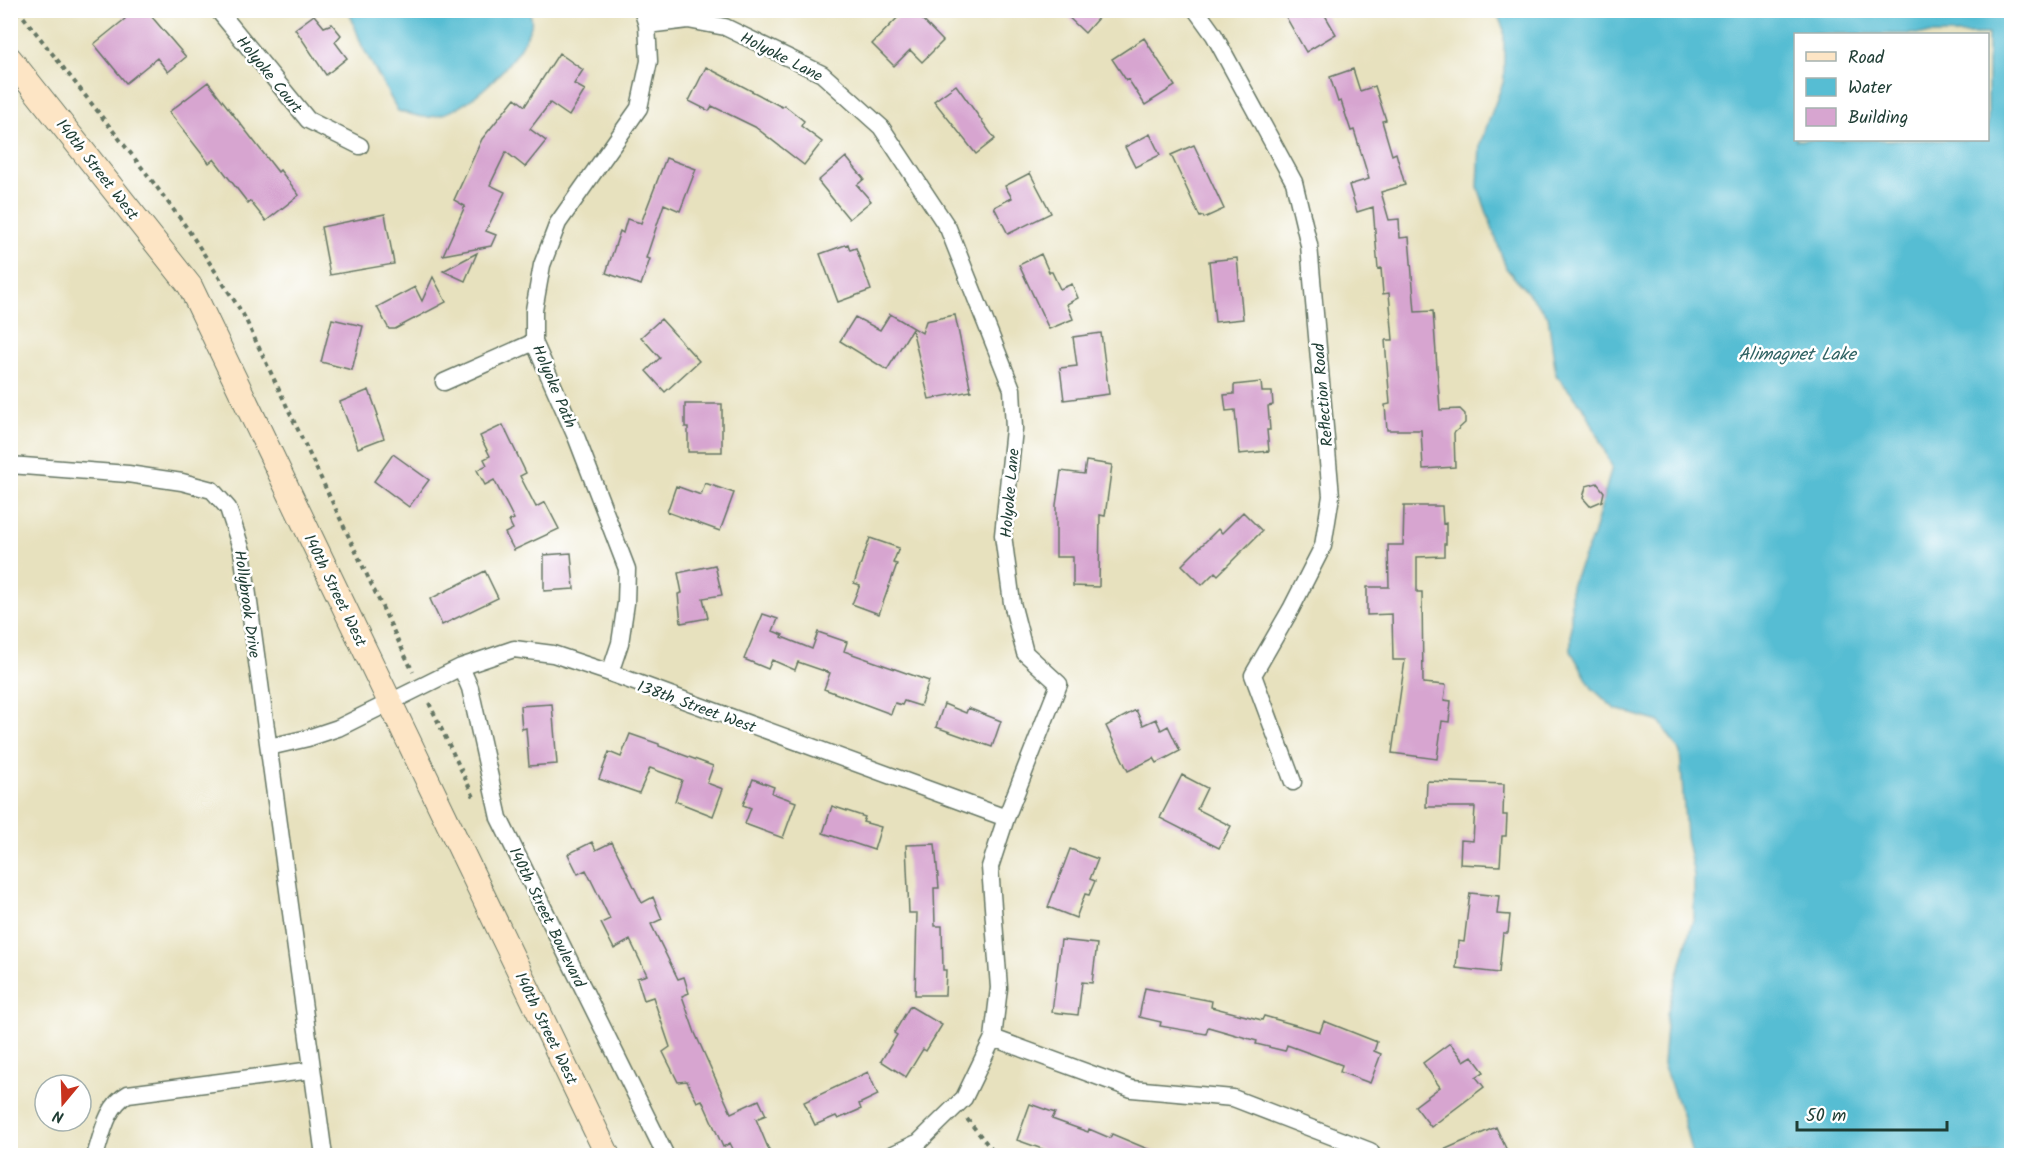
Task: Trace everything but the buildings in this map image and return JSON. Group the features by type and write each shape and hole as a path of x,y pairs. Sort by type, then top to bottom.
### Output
{"street":[{"name":"Holyoke Court","path":"218,10 308,120 360,146"},
{"name":"Reflection Road","path":"1196,10 1214,35 1294,182 1309,245 1331,496 1323,546 1292,609 1253,675 1293,782"},
{"name":"Holyoke Path","path":"610,673 620,643 626,603 627,569 577,439 534,342 534,310 542,265 558,223 639,108 649,61 645,18"},
{"name":"Holyoke Lane","path":"645,18 688,20 725,27 822,74 881,127 948,228 1012,389 1014,429 1003,535 1012,603 1025,653 1059,684 1005,818 990,867 999,988 993,1038 964,1098 919,1142 890,1155"},
{"name":"140th Street West","path":"10,59 190,286 608,1155"},
{"path":"444,382 534,342"},
{"name":"Hollybrook Drive","path":"10,465 128,474 182,482 212,490 228,508 242,551 324,1155"},
{"name":"138th Street West","path":"269,747 338,728 461,667 514,649 552,654 610,673 1005,818"},
{"name":"140th Street Boulevard","path":"461,667 470,688 499,818 666,1155"},
{"path":"993,1038 1132,1089 1233,1098 1370,1151 1373,1155"},
{"path":"95,1155 114,1105 128,1094 312,1070"}],"path":[{"path":"956,1107 997,1155"}],"water":[{"path":"349,11 530,11 532,22 514,57 489,84 460,106 445,113 426,117 398,111 362,46"},
{"name":"Alimagnet Lake","path":"1496,11 2011,11 2011,1155 1692,1155 1682,1114 1663,1065 1667,1014 1694,916 1694,875 1686,836 1680,752 1660,722 1615,709 1592,688 1571,651 1571,586 1593,536 1612,467 1586,411 1556,375 1548,316 1506,268 1478,187 1480,144 1504,80 1504,30"}]}
